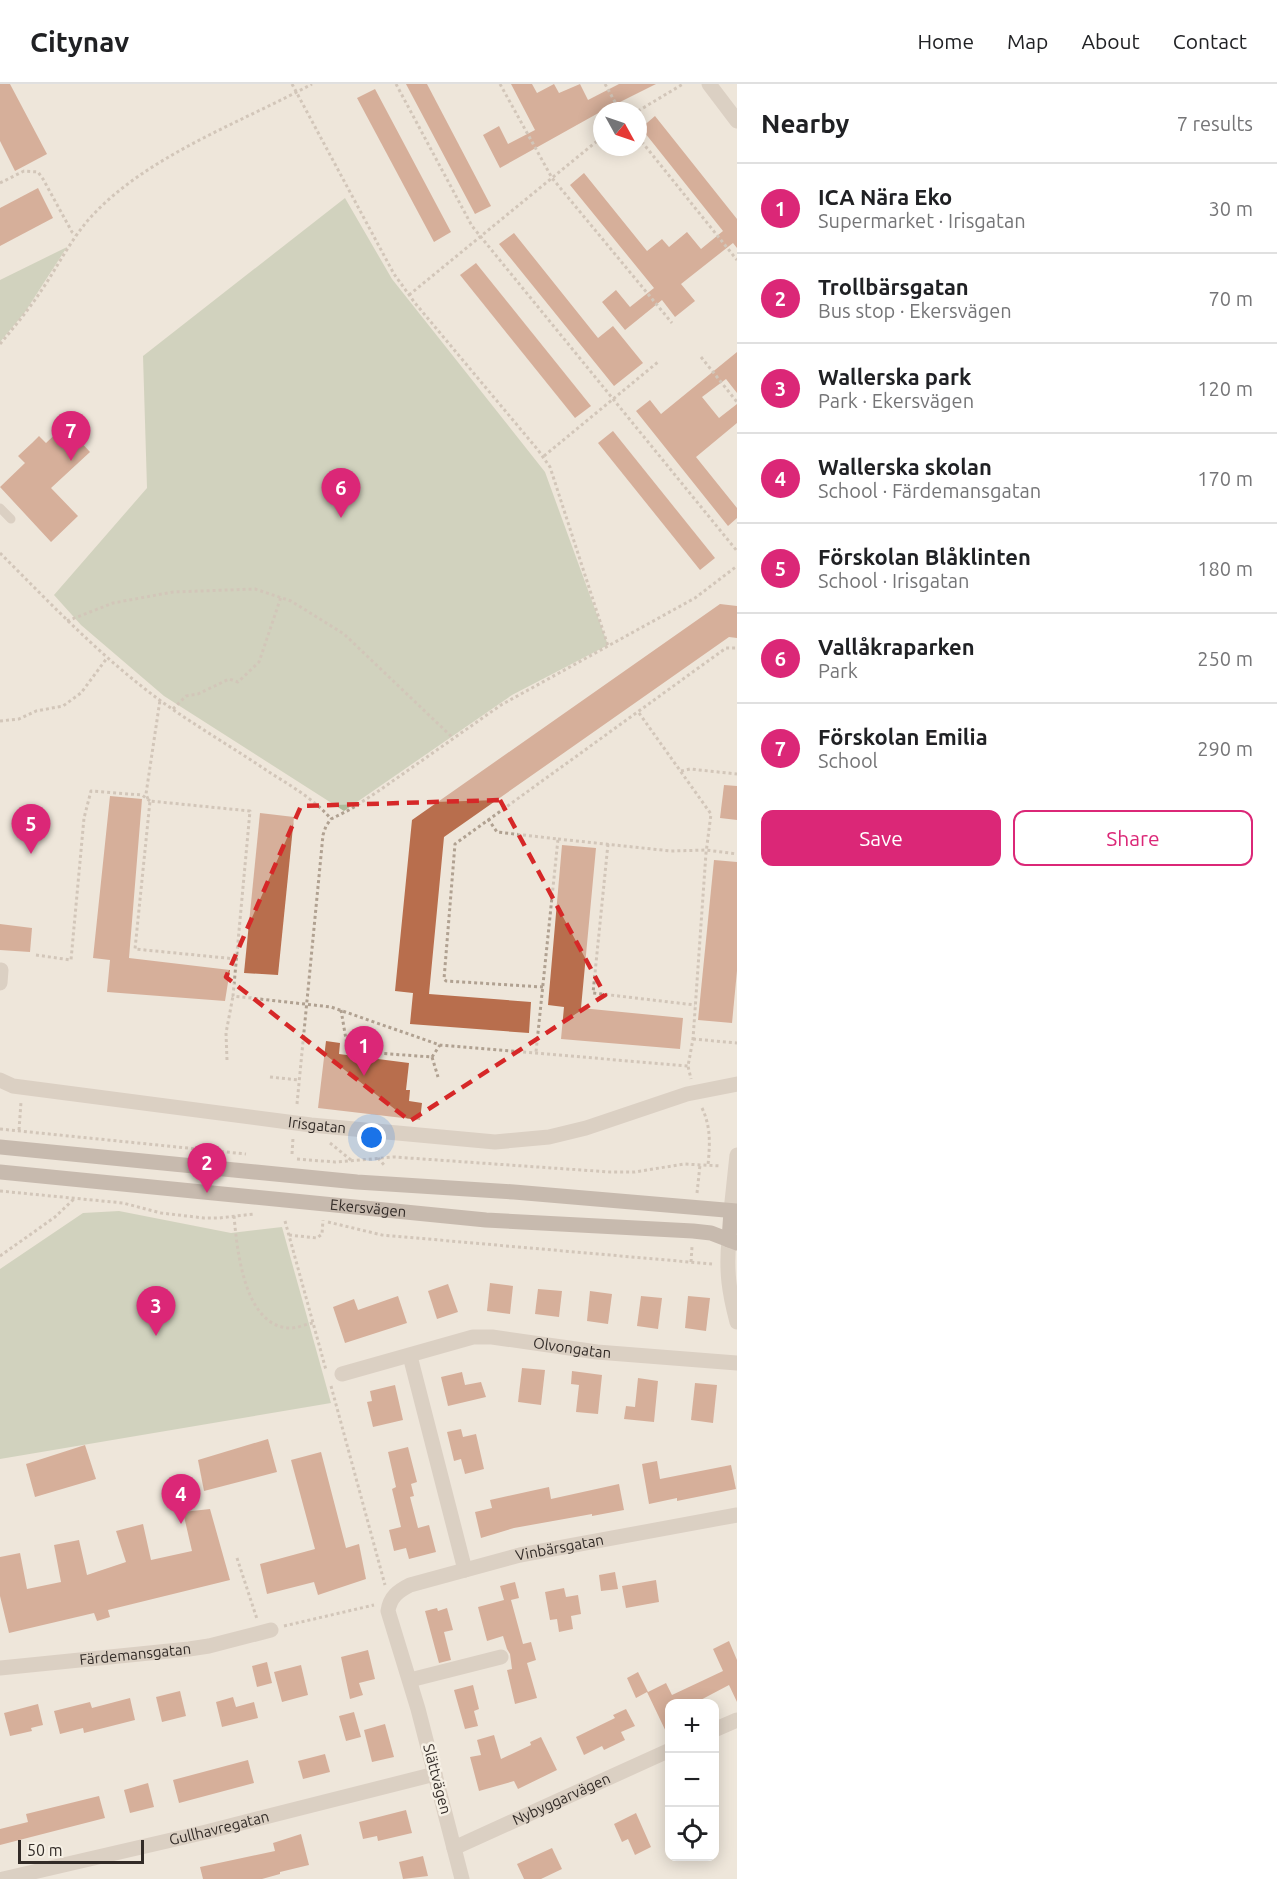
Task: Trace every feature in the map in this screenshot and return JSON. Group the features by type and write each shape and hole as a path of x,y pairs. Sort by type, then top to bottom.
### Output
{"main road":[{"name":"Ekersvägen","path":"0,1147 357,1182 514,1192 734,1211"},
{"name":"Ekersvägen","path":"0,1172 486,1220 693,1231 711,1233 733,1241"},
{"path":"733,1241 734,1211"}],"street":[{"path":"710,84 737,121"},
{"name":"Irisgatan","path":"0,1080 23,1087 311,1125 495,1142 549,1137 586,1128 696,1092 737,1084"},
{"path":"733,1161 734,1211"},
{"path":"733,1241 727,1275 737,1322"},
{"name":"Olvongatan","path":"342,1374 473,1337 492,1337 597,1352 737,1363"},
{"path":"410,1356 465,1570"},
{"name":"Vinbärsgatan","path":"390,1601 401,1589 410,1585 520,1555 737,1515"},
{"name":"Slättvägen","path":"390,1601 388,1611 410,1680 462,1879"},
{"name":"Färdemansgatan","path":"0,1668 189,1649 266,1631"},
{"path":"410,1680 501,1657"},
{"path":"719,1728 737,1720"},
{"name":"Nybyggarvägen","path":"454,1848 665,1752"},
{"name":"Gullhavregatan","path":"3,1879 206,1832 435,1774"}],"lane":[{"path":"0,508 11,519"}],"path":[{"path":"292,84 394,274 550,467 608,646"},
{"path":"0,344 47,283 76,236 112,196 146,170 312,84"},
{"path":"396,84 472,226 737,551"},
{"path":"500,84 552,178 672,323"},
{"path":"605,84 615,102"},
{"path":"647,106 683,84"},
{"path":"409,295 593,144"},
{"path":"647,148 737,260"},
{"path":"0,182 24,171 38,172 76,236"},
{"path":"701,357 737,402"},
{"path":"544,457 658,362"},
{"path":"0,552 67,621 107,658 173,709 292,786 331,819"},
{"path":"297,1104 322,835 331,819 351,809 501,705 695,598 737,566"},
{"path":"67,621 113,603 173,592 255,589 291,601 344,634 453,738"},
{"path":"173,709 186,696 198,694 229,680 238,682 259,662 281,597"},
{"path":"543,987 446,981 444,979 455,844 726,648 737,648"},
{"path":"0,721 19,719 36,711 63,706 81,693 107,658"},
{"path":"160,700 146,794 150,801 135,949 236,959"},
{"path":"233,996 306,1003 341,1010 440,1045 688,1066 693,1039 706,850 711,814 639,712"},
{"path":"681,771 737,774"},
{"path":"36,955 71,960 84,818 91,791 142,795 150,801 250,811 233,996 226,1033 227,1060"},
{"path":"488,819 497,832 671,851 706,850 737,854"},
{"path":"536,1052 558,839"},
{"path":"608,844 593,993 695,1005"},
{"path":"341,1010 348,1051 432,1057"},
{"path":"693,1039 737,1043"},
{"path":"432,1057 440,1045"},
{"path":"432,1057 438,1077"},
{"path":"270,1077 299,1080"},
{"path":"19,1130 23,1087"},
{"path":"696,1092 706,1116 711,1137 708,1165"},
{"path":"0,1129 254,1155"},
{"path":"292,1154 294,1133"},
{"path":"328,1141 351,1160"},
{"path":"289,1158 335,1162 378,1158 456,1161 610,1172 635,1172 666,1166 708,1165 733,1161"},
{"path":"378,1158 384,1165"},
{"path":"454,1169 456,1161"},
{"path":"696,1201 700,1165"},
{"path":"0,1191 123,1203 163,1214 225,1217 263,1213"},
{"path":"0,1256 55,1217 75,1198"},
{"path":"163,1214 168,1204"},
{"path":"219,1210 225,1217"},
{"path":"234,1216 242,1272 251,1299 265,1317 277,1326 291,1328 313,1323"},
{"path":"313,1218 382,1235 718,1265"},
{"path":"289,1235 318,1238 322,1234 323,1220"},
{"path":"237,1558 266,1631 390,1601 285,1221"},
{"path":"691,1262 692,1238"}],"highlighted area":[{"path":"500,800 605,995 410,1121 226,977 301,806"}],"green space":[{"path":"345,198 392,279 545,472 608,645 512,695 344,811 164,696 81,625 54,595 147,488 143,356"},
{"path":"67,247 25,312 0,342 0,280"},
{"path":"119,1211 231,1233 282,1227 331,1403 0,1459 0,1269 83,1213"}],"building":[{"path":"0,84 10,84 47,154 15,171 0,141"},
{"path":"406,84 427,84 491,206 475,214"},
{"path":"511,84 532,84 537,93 554,84 559,93 580,84 588,100 619,84 656,84 620,102 593,102 593,116 500,168 483,135 499,126 508,144 535,130"},
{"path":"375,89 451,232 434,242 357,98"},
{"path":"655,116 737,219 737,248 733,243 681,284 695,301 675,317 662,300 625,330 602,302 616,290 630,307 654,288 570,185 584,173 647,251 662,239 669,247 687,232 701,249 723,231 647,136 647,123"},
{"path":"38,188 53,218 0,246 0,208"},
{"path":"514,233 598,338 613,326 643,363 614,386 499,244"},
{"path":"476,263 591,406 575,418 460,275"},
{"path":"737,352 737,393 726,379 702,397 719,418 737,404 737,423 696,457 737,508 737,518 728,526 636,411 650,400 661,414"},
{"path":"65,425 90,452 51,488 78,516 51,542 0,487 25,463 18,456 39,436 46,443"},
{"path":"613,431 715,558 700,570 598,443"},
{"path":"720,604 737,606 737,638 729,637 444,837 429,994 531,1002 529,1033 410,1024 413,993 395,991 412,820"},
{"path":"724,785 737,786 737,820 720,818"},
{"path":"110,796 142,799 129,958 230,970 225,1001 107,992 110,960 93,958"},
{"path":"260,813 294,817 278,975 244,973"},
{"path":"562,845 596,848 581,1008 683,1018 680,1049 561,1039 564,1007 548,1005"},
{"path":"714,860 737,862 737,971 732,1023 698,1020"},
{"path":"0,924 32,928 30,952 0,950"},
{"path":"326,1041 340,1043 339,1054 409,1063 406,1090 410,1090 409,1101 422,1103 420,1120 318,1108"},
{"path":"490,1283 513,1286 510,1314 487,1311"},
{"path":"448,1284 458,1312 437,1319 428,1291"},
{"path":"538,1289 562,1291 559,1317 535,1314"},
{"path":"590,1291 612,1294 608,1324 587,1321"},
{"path":"398,1296 407,1323 345,1343 333,1307 354,1299 358,1310"},
{"path":"641,1296 662,1298 658,1329 637,1326"},
{"path":"688,1296 710,1298 706,1331 685,1328"},
{"path":"522,1368 545,1370 541,1405 518,1402"},
{"path":"572,1371 602,1375 598,1414 576,1412 579,1385 571,1384"},
{"path":"462,1372 465,1385 481,1382 486,1397 448,1406 441,1377"},
{"path":"638,1378 658,1381 654,1422 624,1419 626,1406 635,1407"},
{"path":"695,1383 717,1385 713,1423 691,1420"},
{"path":"395,1385 403,1420 373,1427 367,1402 372,1401 370,1391"},
{"path":"461,1429 463,1437 476,1434 484,1469 465,1474 461,1459 454,1461 447,1432"},
{"path":"268,1439 277,1472 204,1491 198,1460"},
{"path":"85,1445 96,1479 35,1497 26,1464"},
{"path":"408,1447 417,1482 411,1484 414,1496 410,1497 418,1528 429,1525 436,1552 409,1559 406,1548 394,1551 389,1530 401,1527 392,1489 396,1487 388,1452"},
{"path":"321,1452 346,1548 359,1544 366,1579 318,1595 314,1582 267,1594 260,1564 315,1549 291,1460"},
{"path":"657,1461 660,1479 731,1465 736,1489 677,1501 677,1498 649,1504 642,1464"},
{"path":"619,1484 624,1510 514,1528 481,1538 475,1512 492,1508 490,1500 549,1487 551,1499"},
{"path":"210,1509 230,1580 108,1610 110,1617 97,1621 94,1613 9,1633 0,1596 0,1557 20,1553 27,1589 61,1582 54,1545 79,1540 87,1575 126,1562 116,1531 143,1524 151,1560 192,1551 183,1512"},
{"path":"615,1572 618,1589 601,1591 599,1575"},
{"path":"656,1580 659,1602 626,1608 622,1586"},
{"path":"515,1582 519,1598 511,1600 523,1644 531,1642 536,1660 527,1663 537,1698 515,1704 507,1670 512,1669 510,1654 503,1636 487,1641 478,1607 504,1600 500,1586"},
{"path":"564,1588 566,1597 578,1595 581,1614 571,1616 573,1629 559,1632 557,1619 550,1620 545,1592"},
{"path":"437,1608 438,1611 447,1608 453,1630 444,1632 451,1660 439,1663 425,1611"},
{"path":"729,1641 737,1660 737,1702 729,1685 702,1699 665,1699 665,1730 647,1692 636,1698 627,1678 638,1672 648,1692 666,1683 672,1695 723,1671 713,1649"},
{"path":"368,1650 375,1679 359,1683 363,1695 350,1699 341,1657"},
{"path":"267,1662 272,1683 257,1687 252,1666"},
{"path":"301,1665 308,1695 282,1702 274,1672"},
{"path":"473,1685 479,1709 474,1711 478,1726 465,1729 454,1690"},
{"path":"180,1691 186,1716 162,1722 156,1697"},
{"path":"233,1697 236,1707 254,1702 258,1718 222,1727 216,1702"},
{"path":"130,1698 135,1720 84,1733 83,1728 60,1734 54,1711 90,1702 92,1708"},
{"path":"38,1704 43,1725 31,1728 32,1731 10,1736 4,1713"},
{"path":"626,1709 635,1726 621,1732 625,1740 604,1750 602,1746 584,1755 576,1737 615,1718 613,1715"},
{"path":"354,1712 361,1737 346,1741 339,1716"},
{"path":"385,1724 394,1757 372,1762 364,1730"},
{"path":"494,1735 501,1759 531,1745 530,1742 541,1737 557,1770 518,1789 514,1781 479,1791 470,1757 481,1755 477,1740"},
{"path":"325,1754 330,1772 303,1779 298,1761"},
{"path":"248,1760 254,1783 179,1803 173,1780"},
{"path":"148,1783 154,1807 130,1813 124,1790"},
{"path":"99,1796 105,1818 0,1845 0,1829 28,1822 26,1814"},
{"path":"406,1810 412,1833 378,1841 377,1836 363,1839 359,1822"},
{"path":"636,1813 651,1847 635,1855 628,1839 622,1842 614,1824"},
{"path":"301,1834 309,1865 262,1879 203,1879 200,1867 275,1851 273,1843"},
{"path":"552,1848 562,1869 541,1879 524,1879 517,1864"},
{"path":"423,1856 428,1876 403,1879 399,1862"}],"place":[{"name":"Förskolan Emilia","path":"71,461"},
{"name":"Vallåkraparken","path":"341,518"},
{"name":"Förskolan Blåklinten","path":"31,854"},
{"name":"ICA Nära Eko","path":"364,1076"},
{"name":"Trollbärsgatan","path":"207,1193"},
{"name":"Wallerska park","path":"156,1336"},
{"name":"Wallerska skolan","path":"181,1524"}]}
